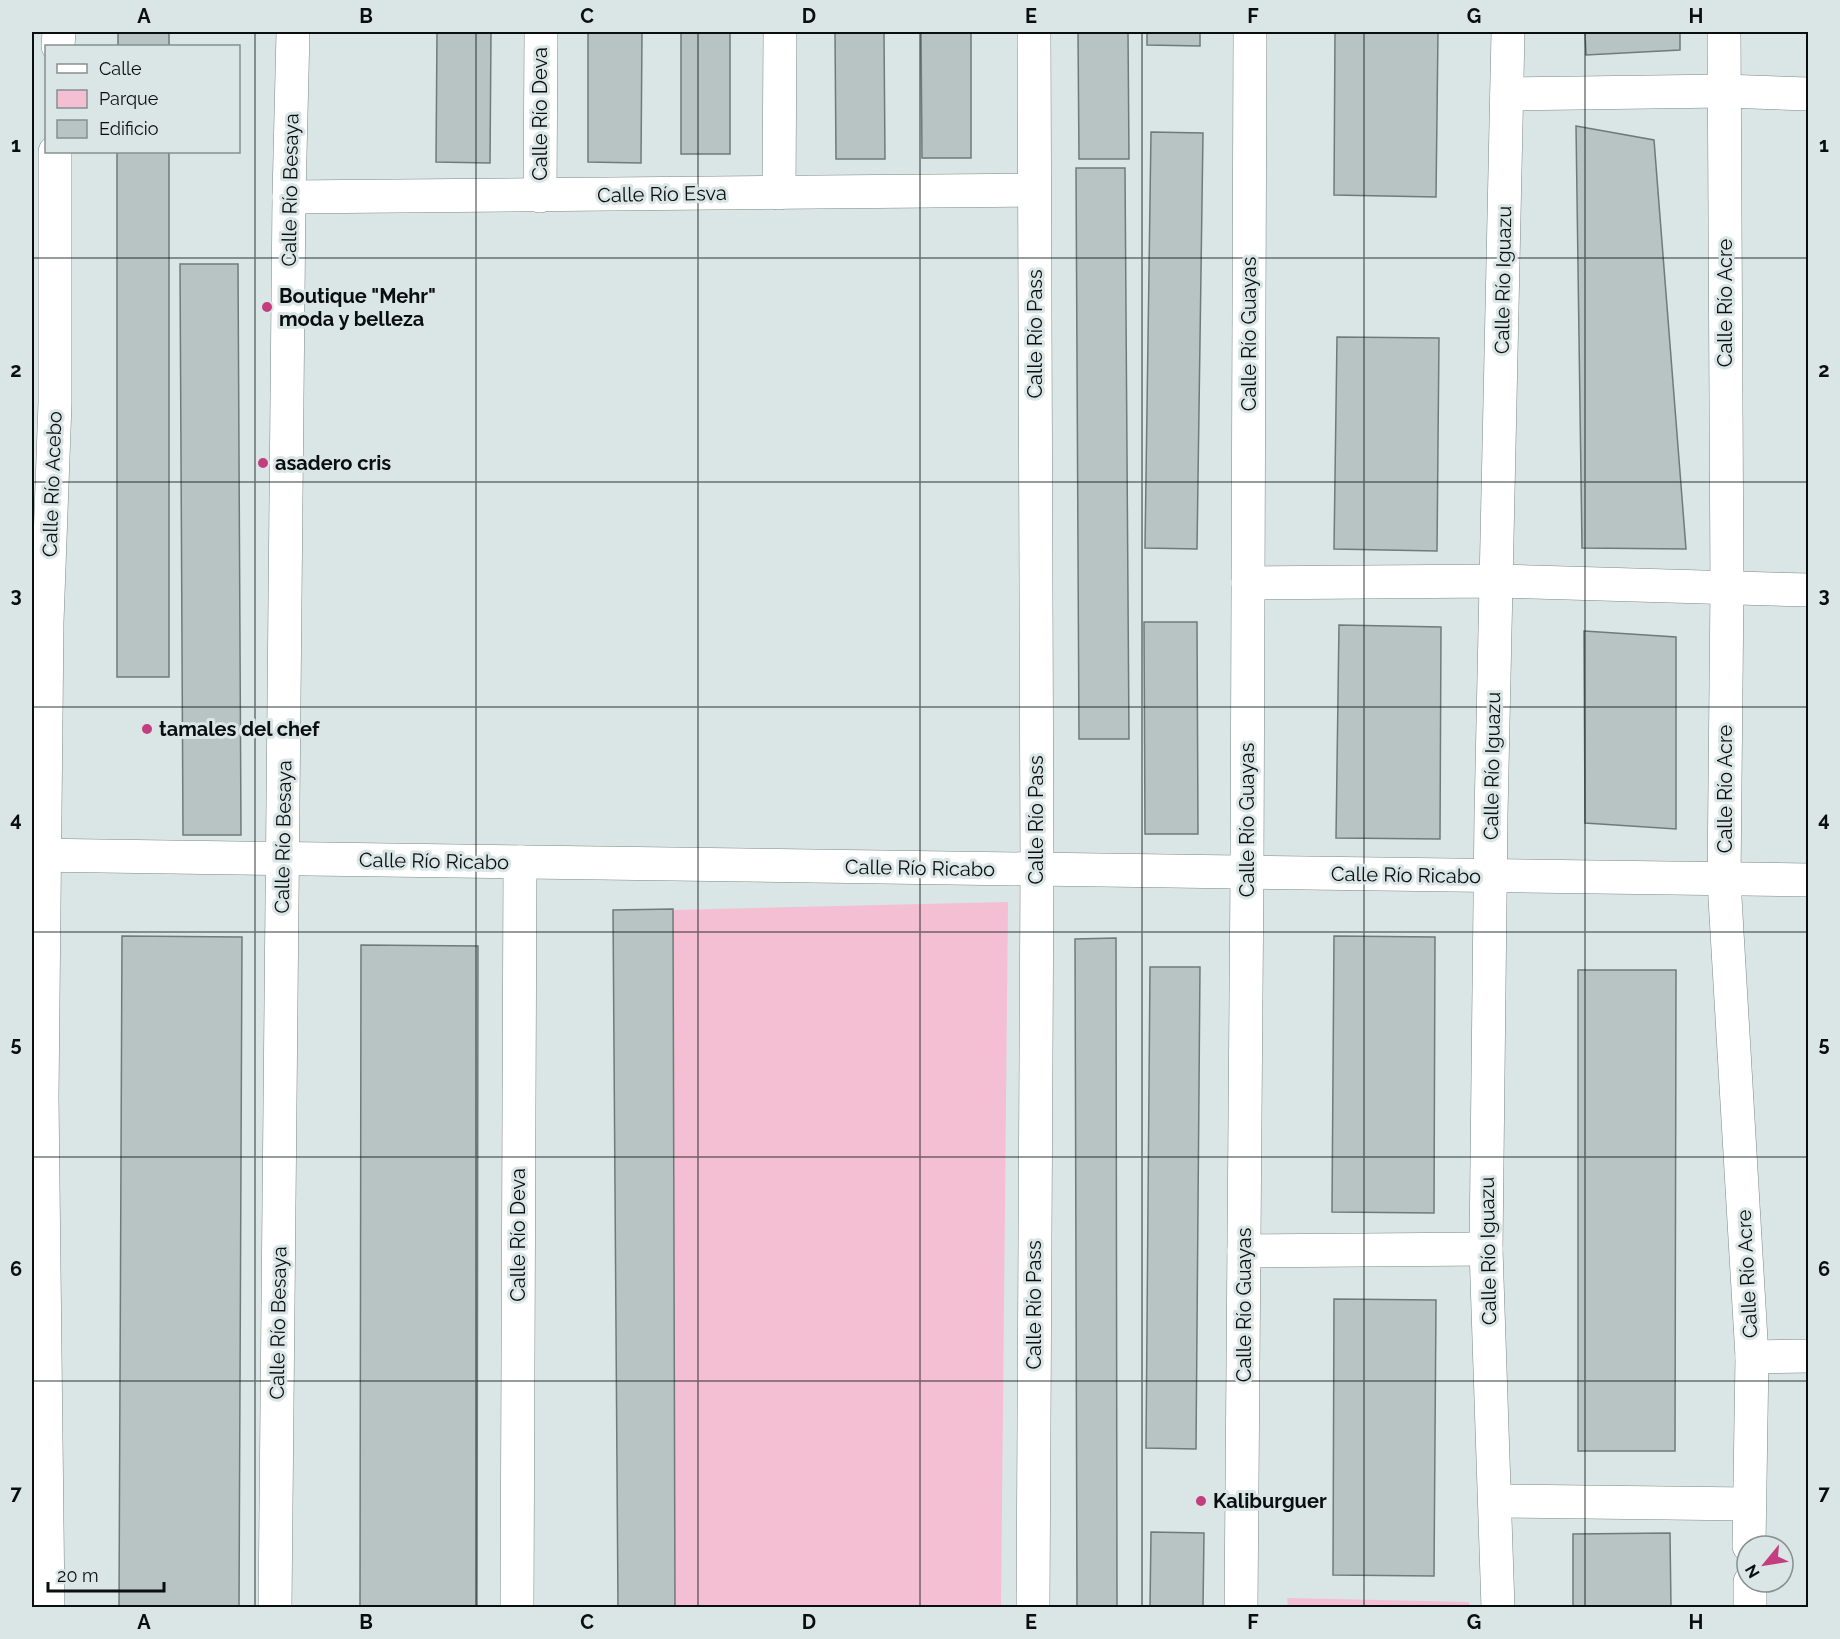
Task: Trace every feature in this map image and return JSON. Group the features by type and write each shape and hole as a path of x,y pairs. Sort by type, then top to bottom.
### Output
{"street":[{"name":"Calle Río Besaya","path":"275,1608 289,196 293,32"},
{"name":"Calle Río Deva","path":"540,196 541,32"},
{"path":"779,193 780,32"},
{"name":"Calle Río Pass","path":"1033,1608 1036,870 1034,32"},
{"name":"Calle Río Guayas","path":"1241,1608 1247,873 1250,32"},
{"name":"Calle Río Iguazu","path":"1498,1608 1496,1501 1485,1249 1490,876 1508,32"},
{"name":"Calle Río Acre","path":"1724,32 1727,588 1724,881 1752,1357 1749,1534"},
{"path":"1507,94 1724,91 1809,94"},
{"name":"Calle Río Acebo","path":"47,160 39,622 37,1343 40,1566 48,1608"},
{"name":"Calle Río Esva","path":"289,196 540,196 1034,190"},
{"path":"1248,583 1496,581 1809,590"},
{"name":"Calle Río Ricabo","path":"38,855 1724,881 1809,880"},
{"name":"Calle Río Deva","path":"517,1608 520,862"},
{"path":"1244,1251 1485,1249"},
{"path":"1752,1357 1809,1356"},
{"path":"1496,1501 1749,1504"}],"green space":[{"path":"1008,902 1001,1607 675,1607 673,910"},
{"path":"1287,1598 1469,1602 1470,1607 1288,1607"}],"building":[{"path":"118,32 169,32 169,45 118,45"},
{"path":"437,32 491,32 490,163 436,162"},
{"path":"588,32 642,32 641,163 588,162"},
{"path":"681,32 730,32 730,154 681,154"},
{"path":"835,32 884,32 885,159 836,159"},
{"path":"921,32 971,32 971,158 922,158"},
{"path":"1078,32 1128,32 1129,159 1079,159"},
{"path":"1147,32 1200,32 1200,46 1147,45"},
{"path":"1335,32 1438,32 1436,197 1334,195"},
{"path":"1585,32 1680,32 1680,50 1586,55"},
{"path":"1576,126 1654,140 1686,549 1582,548"},
{"path":"1151,132 1203,133 1197,549 1145,548"},
{"path":"117,153 169,153 169,677 117,677"},
{"path":"1076,168 1125,168 1129,739 1079,739"},
{"path":"180,264 238,264 241,835 183,835"},
{"path":"1337,337 1439,338 1437,551 1334,549"},
{"path":"1144,622 1197,622 1198,834 1145,834"},
{"path":"1339,625 1441,627 1440,839 1336,838"},
{"path":"1584,631 1676,637 1676,829 1585,823"},
{"path":"673,909 675,1608 618,1608 613,910"},
{"path":"122,936 242,937 239,1608 119,1608"},
{"path":"1334,936 1435,937 1434,1213 1332,1212"},
{"path":"1116,938 1117,1608 1077,1608 1075,939"},
{"path":"361,945 478,946 477,1608 360,1608"},
{"path":"1150,967 1200,967 1196,1449 1146,1448"},
{"path":"1578,970 1676,970 1675,1451 1578,1451"},
{"path":"1334,1299 1436,1300 1434,1576 1333,1575"},
{"path":"1151,1532 1204,1533 1203,1608 1150,1608"},
{"path":"1670,1533 1671,1608 1573,1608 1573,1534"}],"place":[{"name":"Boutique \"Mehr\" moda y belleza","path":"267,307"},
{"name":"asadero cris","path":"263,463"},
{"name":"tamales del chef","path":"147,729"},
{"name":"Kaliburguer","path":"1201,1501"}]}
